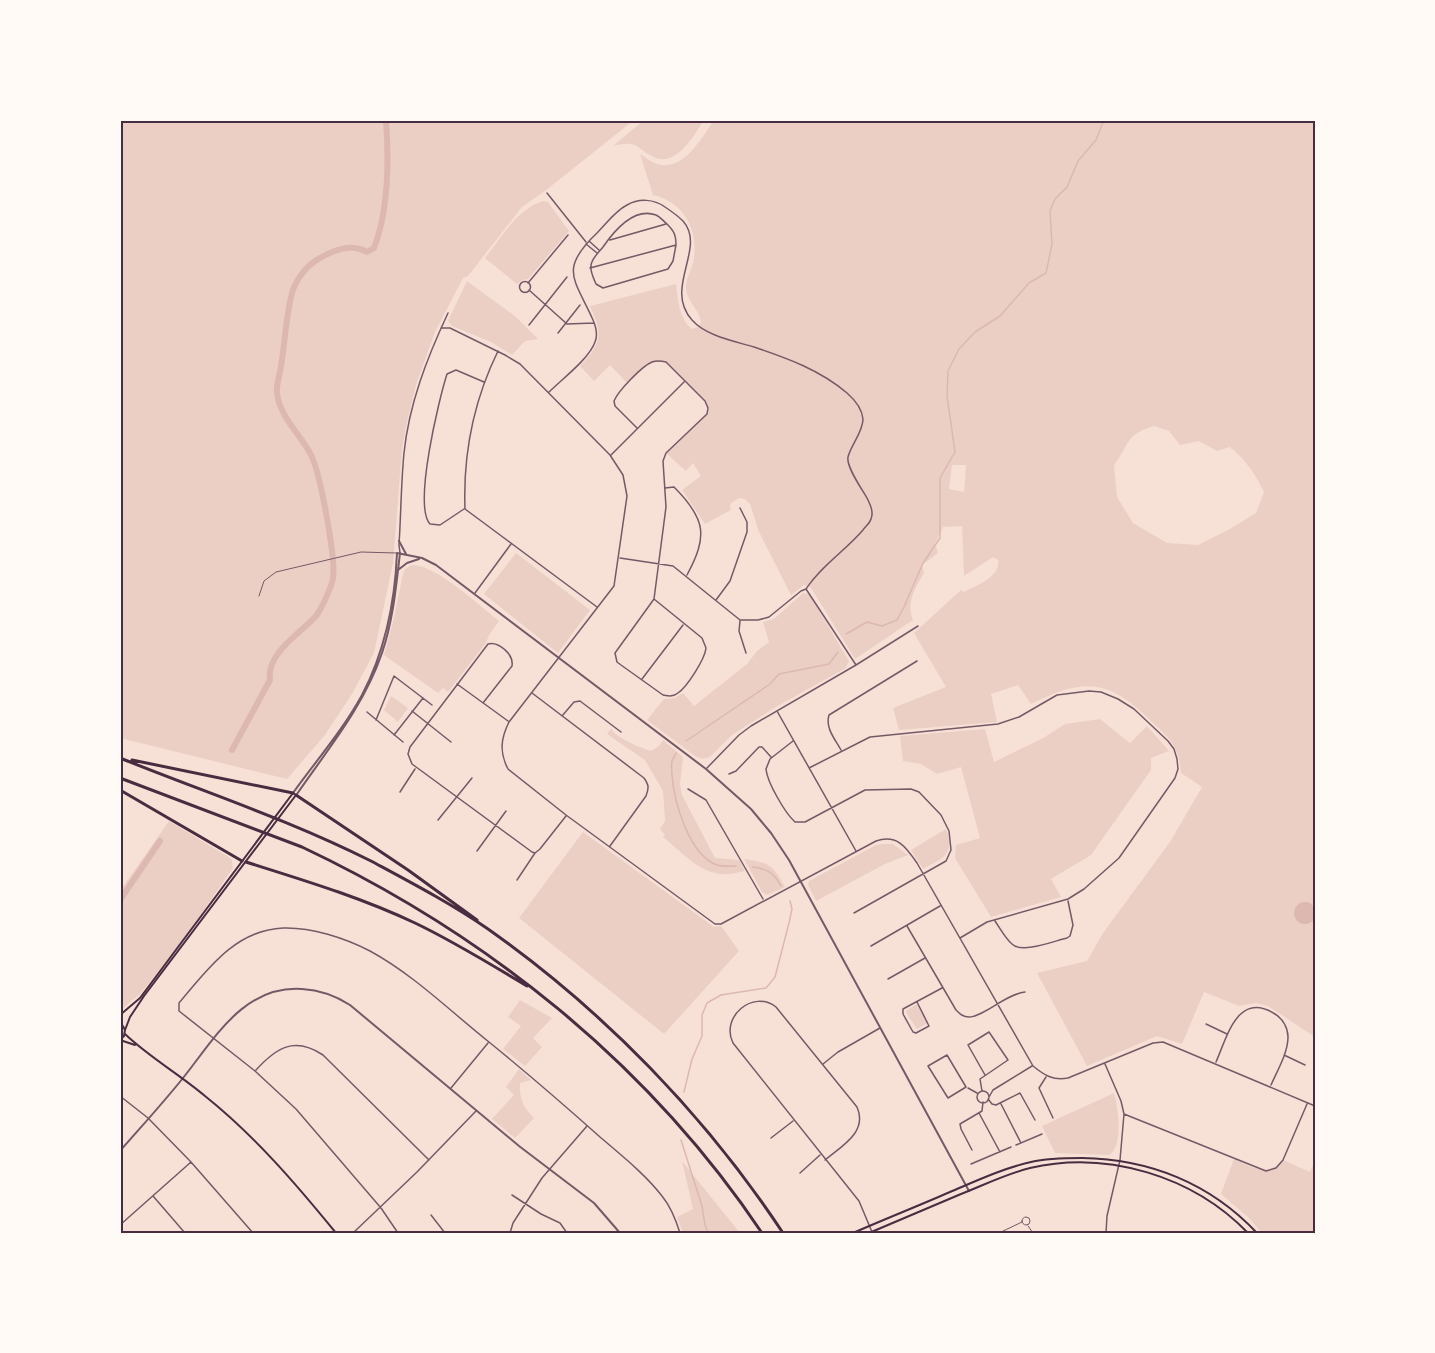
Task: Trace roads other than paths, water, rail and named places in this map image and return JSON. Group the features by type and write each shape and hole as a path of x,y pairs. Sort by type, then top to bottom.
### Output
{"highway":[{"path":"121,758 295,794 459,906 579,1001 627,1045 674,1093 727,1155 783,1233"},
{"path":"121,758 327,840 420,888 487,929"},
{"path":"120,778 331,860 444,924 538,993 602,1046 649,1093 717,1171 762,1233"},
{"path":"120,790 244,862 310,881 414,922 461,946 538,993"}],"main road":[{"path":"120,1015 140,998 295,794"},
{"path":"244,862 144,996 130,1017 120,1040 137,1047 211,1101 271,1157 336,1233"},
{"path":"120,1022 137,1047"},
{"path":"853,1233 1021,1165 1063,1158 1120,1160 1155,1168 1186,1180 1217,1198 1257,1233"},
{"path":"871,1233 1014,1173 1057,1164 1119,1166 1150,1172 1184,1186 1216,1206 1248,1233"}],"street":[{"path":"547,193 597,253"},
{"path":"548,392 589,352 596,337 594,323 574,280 575,258 587,242 627,205 642,200 660,203 685,222 690,239 689,257 680,291 684,306 692,321 709,332 800,364 832,381 855,400 861,412 863,421 848,458 849,465 869,502 872,512 871,520 806,589 769,617 758,620 740,620 670,564 619,558"},
{"path":"644,215 657,216 667,224 674,231 676,245 673,261 668,269 603,288 596,284 590,268 591,263 614,232 632,218 644,215"},
{"path":"608,240 667,224"},
{"path":"528,283 568,235"},
{"path":"587,242 600,250"},
{"path":"590,268 676,245"},
{"path":"529,325 567,278"},
{"path":"528,283 522,283 519,289 525,293 529,290"},
{"path":"528,283 529,290 567,324 594,323"},
{"path":"558,333 580,305"},
{"path":"295,794 347,723 372,678 382,653 391,622 398,571 404,451 409,424 422,373 448,313"},
{"path":"441,328 450,328 520,364 610,455 623,475 627,496 615,584 509,722 501,743 504,762 508,769 566,815 715,924 721,924 884,838 896,840 907,849 922,873 1033,1066 1047,1076 1058,1079 1068,1078 1158,1042 1169,1044 1216,1063 1315,1106"},
{"path":"465,509 465,461 471,430 484,382 498,351"},
{"path":"637,428 615,406 614,401 617,393 651,362 659,360 666,362 705,401 708,408 707,414 666,453 663,461 666,507 654,599 615,654 617,662 663,695 671,696 680,692 703,660 706,648 702,639 654,599"},
{"path":"465,509 441,525 430,524 427,520 425,509 429,443 440,396 450,372 456,370 484,382"},
{"path":"610,455 685,381"},
{"path":"665,488 674,488 680,494 702,528 699,554 686,576"},
{"path":"716,600 730,581 747,532 747,522 740,508"},
{"path":"465,509 598,607"},
{"path":"399,543 406,554"},
{"path":"475,593 512,543"},
{"path":"399,553 422,558 436,565 475,593 706,769 762,822 780,846 801,882 969,1191"},
{"path":"295,794 343,726 370,678 380,654 391,611 399,553"},
{"path":"398,571 407,563 422,558"},
{"path":"806,589 856,665"},
{"path":"740,620 739,631 746,653"},
{"path":"642,680 683,624"},
{"path":"706,769 739,735 918,626"},
{"path":"483,703 512,666 511,656 496,643 488,644 427,723 409,750 410,759 416,768 530,852 535,853"},
{"path":"842,750 828,728 829,715 917,661"},
{"path":"376,720 394,676 432,705"},
{"path":"457,684 509,722"},
{"path":"810,768 864,739 998,724 1019,717 1047,700 1068,693 1101,692 1126,704 1140,714 1174,749 1178,769 1175,778 1119,858 1084,889 1068,899 994,920 960,938"},
{"path":"532,693 648,783 649,789 646,796 609,847"},
{"path":"394,735 423,698"},
{"path":"562,717 574,702 580,701 621,732"},
{"path":"412,711 451,742"},
{"path":"777,711 856,851"},
{"path":"367,712 403,742"},
{"path":"794,741 772,758 767,766 766,774 786,811 795,822 803,823 871,788 911,789 919,792 940,815 949,831 952,841 948,858 854,913"},
{"path":"729,774 736,771 759,747 762,747 772,758"},
{"path":"400,792 416,768"},
{"path":"438,820 472,778"},
{"path":"688,789 706,800 764,900"},
{"path":"477,851 506,811"},
{"path":"517,880 535,853 566,815"},
{"path":"994,920 1010,943 1017,948 1025,949 1067,938 1072,933 1074,925 1068,899"},
{"path":"871,946 941,906"},
{"path":"907,926 956,1010 965,1017 973,1016 1016,993 1026,992"},
{"path":"398,1233 381,1208 310,1122 255,1071 181,1014 178,1008 179,1003 224,952 246,938 283,928 316,932 368,950 406,975 527,1072 656,1189 675,1216 680,1233"},
{"path":"888,980 925,957"},
{"path":"917,1002 929,1026 916,1033 913,1032 902,1012 903,1009 943,988"},
{"path":"120,1151 233,1016 264,994 295,989 319,992 350,1005 450,1089 594,1203 620,1233"},
{"path":"825,1160 856,1133 861,1119 857,1107 780,1011 771,1003 753,1002 740,1009 732,1019 729,1032 733,1043 821,1155 825,1160 859,1201 871,1233"},
{"path":"1216,1063 1236,1018 1243,1011 1253,1007 1266,1009 1281,1018 1286,1026 1288,1039 1271,1086"},
{"path":"1206,1024 1228,1034"},
{"path":"823,1065 838,1052 880,1028"},
{"path":"985,1075 968,1045 989,1032 1008,1060 985,1075 980,1081 983,1091 993,1105 1018,1093 1022,1094 1035,1120"},
{"path":"450,1089 489,1042"},
{"path":"255,1071 271,1053 282,1048 299,1046 315,1050 429,1160"},
{"path":"966,1088 946,1098 929,1065 948,1055 966,1088 978,1094"},
{"path":"1283,1055 1305,1065"},
{"path":"1105,1063 1124,1114 1120,1160 1107,1216 1106,1233"},
{"path":"978,1094 993,1090 1033,1066"},
{"path":"1047,1076 1039,1088 1053,1118"},
{"path":"983,1102 993,1090"},
{"path":"978,1094 978,1099 983,1102"},
{"path":"120,1096 148,1118 191,1162 253,1233"},
{"path":"972,1150 960,1124 979,1113 983,1108 983,1102"},
{"path":"1000,1103 1021,1143"},
{"path":"1124,1114 1266,1171 1276,1168 1283,1160 1307,1103"},
{"path":"353,1233 429,1160 476,1110"},
{"path":"979,1113 1000,1152"},
{"path":"771,1138 794,1121"},
{"path":"510,1233 513,1222 549,1169 588,1126"},
{"path":"1016,1145 1042,1134"},
{"path":"970,1164 1011,1147"},
{"path":"800,1173 821,1155"},
{"path":"120,1225 191,1162"},
{"path":"512,1195 541,1214 560,1222 567,1233"},
{"path":"153,1196 186,1233"},
{"path":"431,1215 445,1233"}],"lane":[{"path":"259,596 264,581 276,572 361,552 399,553"},
{"path":"999,1233 1022,1222 1027,1217 1030,1221 1027,1224"},
{"path":"1022,1222 1027,1224 1033,1233"}],"waterway":[{"path":"232,750 270,680 273,661 286,644 316,616 333,578 330,535 314,462 282,410 277,387 290,302 299,278 306,268 331,252 349,248 367,252 374,248 383,217 387,185 386,120"},
{"path":"846,634 867,622 882,626 897,620 923,563 940,538 940,478 955,452 947,396 948,371 959,349 975,332 1000,316 1029,283 1046,273 1052,244 1050,211 1055,199 1067,187 1078,161 1096,140 1104,120"},
{"path":"686,741 770,684 779,674 829,664 838,652"},
{"path":"676,753 672,763 673,786 680,813 691,839 698,851 707,859 719,866 736,866"},
{"path":"120,900 160,841"},
{"path":"753,867 770,872 781,886"},
{"path":"684,1092 692,1059 702,1036 702,1015 707,1003 721,995 766,988 775,977 792,909 790,901"},
{"path":"681,1140 708,1233"}]}
